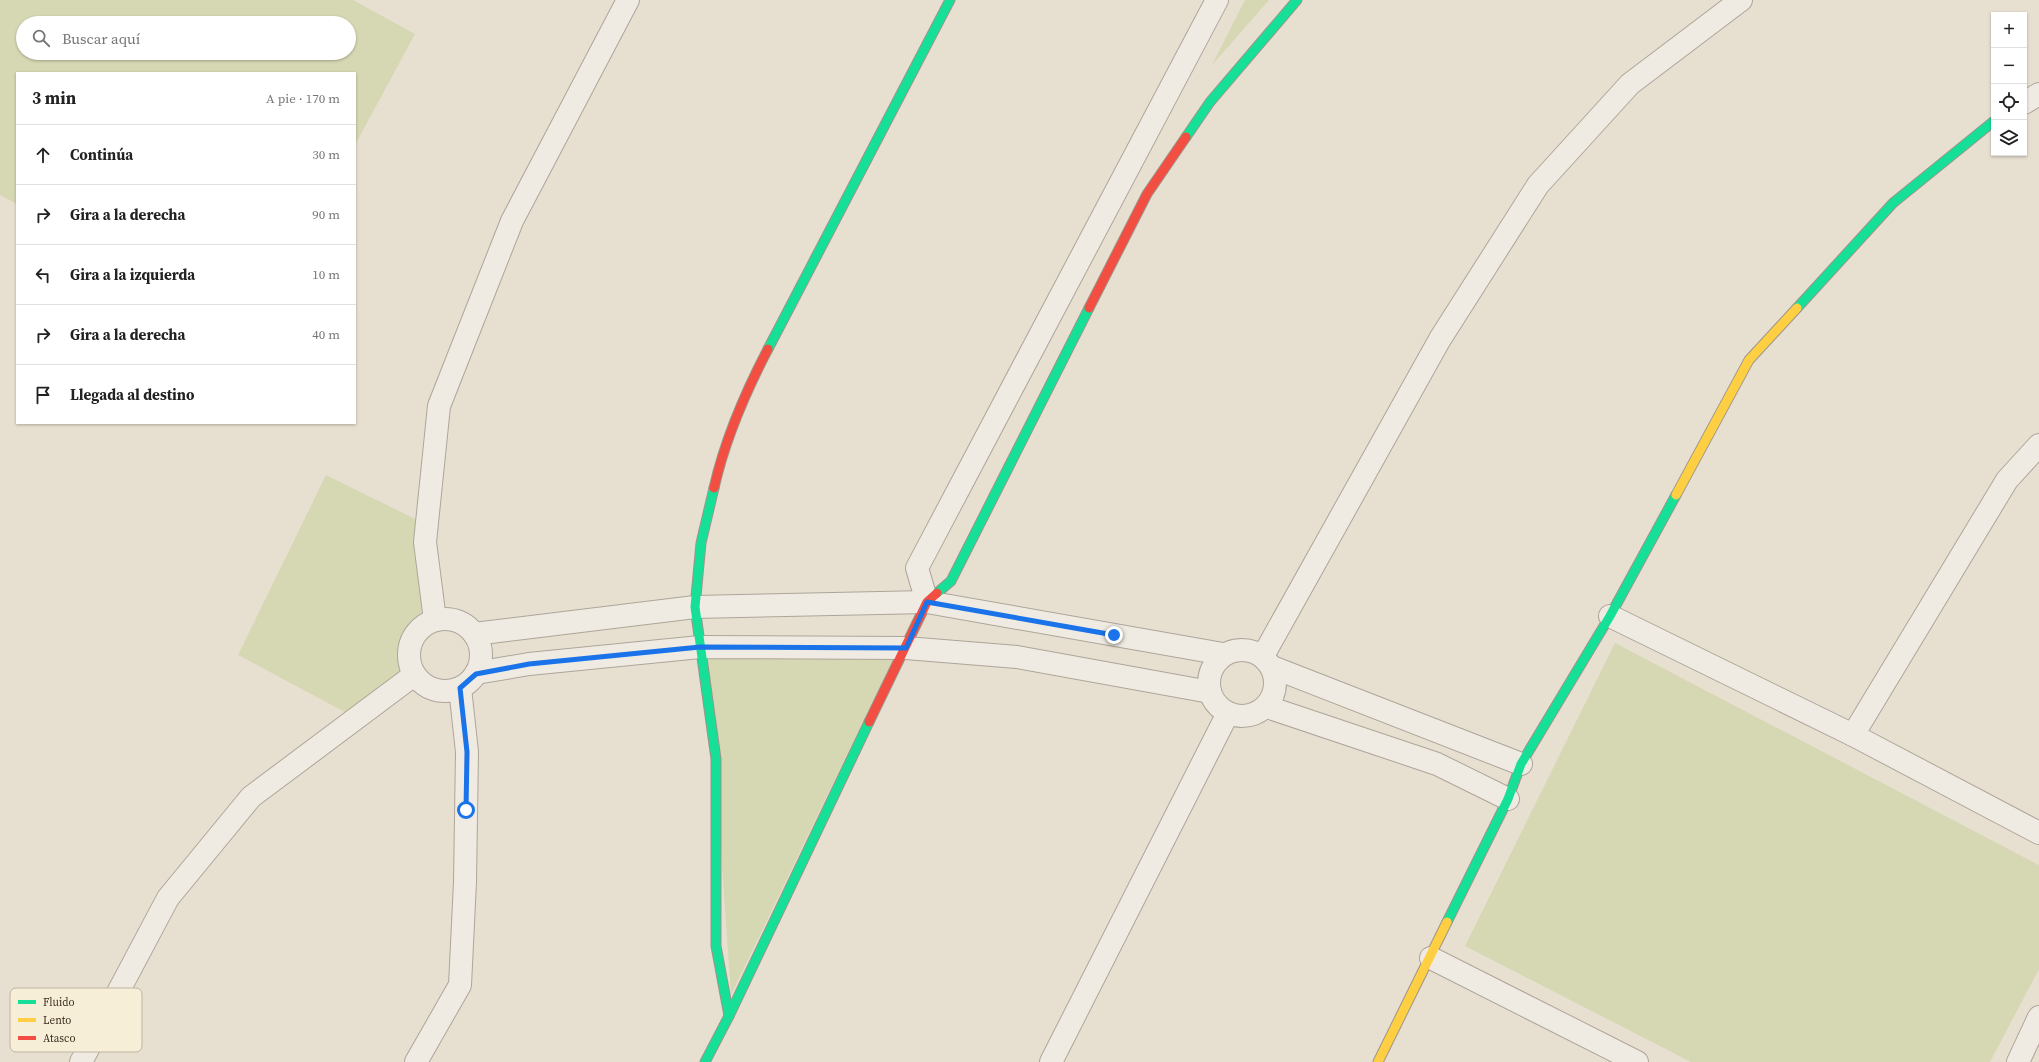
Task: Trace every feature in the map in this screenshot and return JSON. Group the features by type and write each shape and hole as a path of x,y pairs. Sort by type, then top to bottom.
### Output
{"street":[{"path":"435,620 425,542 439,406 512,221 628,0"},
{"path":"729,1016 716,946 716,759 694,607 701,543 721,455 750,383 950,0"},
{"path":"927,602 917,568 1217,0"},
{"path":"705,1062 729,1016 927,602 951,581 1146,194 1210,102 1297,0"},
{"path":"1268,662 1440,339 1538,185 1630,84 1740,0"},
{"path":"2027,101 2039,94"},
{"path":"1378,1062 1508,798 1521,764 1610,616 1749,360 1892,203 1991,123"},
{"path":"1121,183 1146,194"},
{"path":"1853,735 2007,480 2039,445"},
{"path":"474,634 694,607 927,602 1223,654 1237,650 1250,650 1268,662 1521,764"},
{"path":"1610,616 1853,735 2039,833"},
{"path":"476,674 481,653 474,634 463,624 450,619 435,620 420,628 411,642 408,659 414,675 423,684 435,690 447,691 460,688 476,674 529,664 700,647 906,648 1017,657 1210,692"},
{"path":"1223,654 1214,665 1209,678 1210,692 1216,705 1228,713 1241,717 1255,714 1267,707 1275,695 1276,681 1268,662"},
{"path":"120,988 168,898 251,797 414,675"},
{"path":"416,1062 460,985 465,882 467,752 460,688"},
{"path":"1267,707 1437,764 1508,798"},
{"path":"1051,1062 1228,713"},
{"path":"1430,958 1637,1062"},
{"path":"2031,1053 2039,1017"},
{"path":"81,1062 86,1052"}],"green space":[{"path":"0,0 353,0 415,34 356,143 356,72 16,72 16,203 0,195"},
{"path":"1245,0 1269,0 1212,65"},
{"path":"326,475 421,522 427,617 407,673 356,718 238,655"},
{"path":"1615,643 2039,865 2039,969 1990,1062 1691,1062 1465,946"},
{"path":"707,651 896,653 731,995"}],"traffic: fast":[{"path":"768,349 950,0"},
{"path":"1186,137 1210,102 1297,0"},
{"path":"1797,308 1893,203 1991,123"},
{"path":"937,593 951,581 1089,308"},
{"path":"714,488 701,543 695,607 716,759 716,946 729,1016"},
{"path":"1447,922 1508,799 1521,764 1610,616 1676,495"},
{"path":"705,1062 729,1016 869,722"}],"traffic: slow":[{"path":"1676,495 1749,360 1797,308"},
{"path":"1378,1062 1447,922"}],"traffic: jam":[{"path":"1089,308 1147,194 1186,137"},
{"path":"714,488 736,417 751,382 768,349"},
{"path":"869,722 927,602 937,593"}],"route":[{"path":"466,810 467,752 460,688 476,674 529,664 700,647 906,648 927,602 1114,635"}]}
